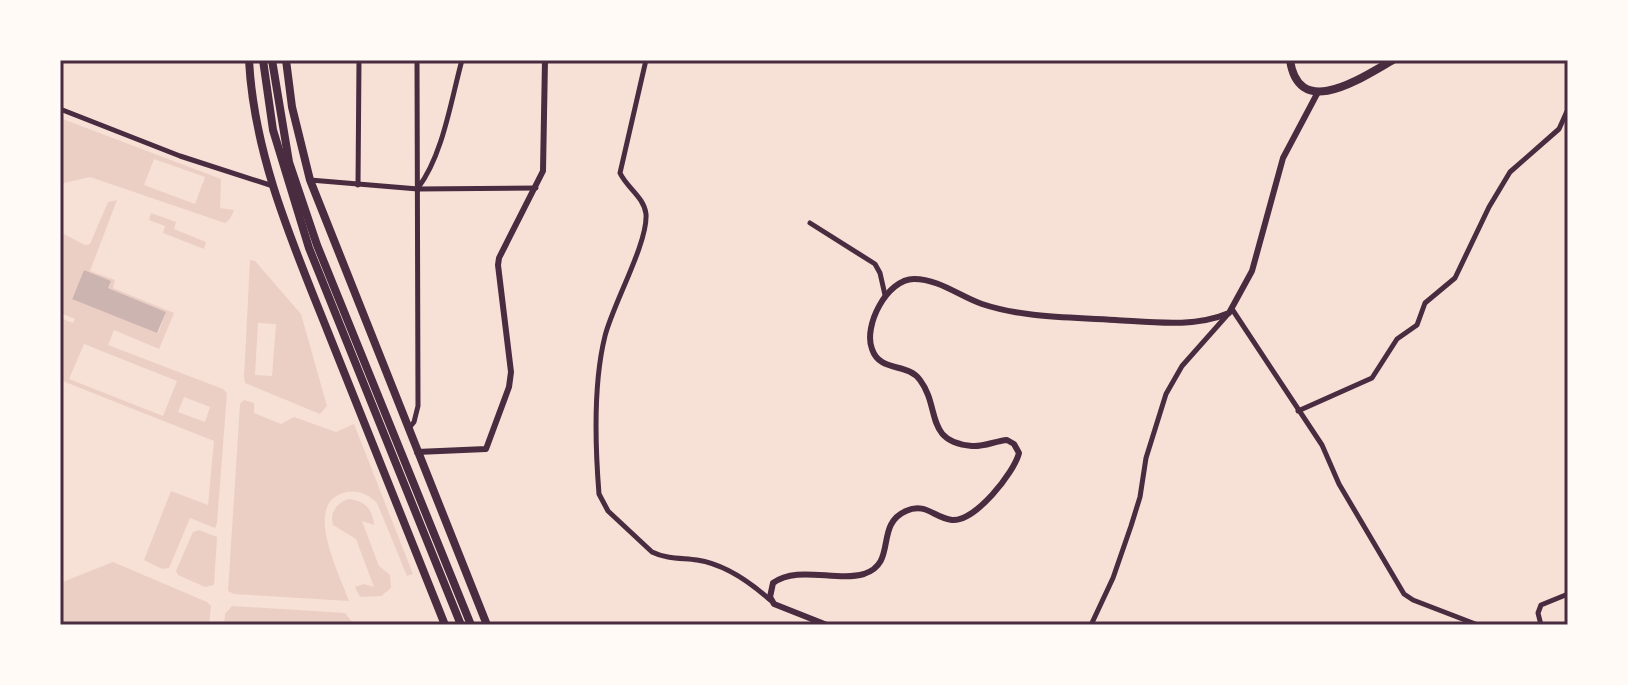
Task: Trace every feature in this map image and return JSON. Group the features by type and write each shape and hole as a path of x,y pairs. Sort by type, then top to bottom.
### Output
{"main road":[{"path":"249,60 250,83 273,186 445,625"},
{"path":"263,60 273,130 309,248 461,625"},
{"path":"272,60 289,162 313,233 471,625"},
{"path":"286,60 292,107 310,180 487,625"},
{"path":"1290,60 1294,76 1307,89 1318,92 1347,86 1393,60"}],"street":[{"path":"358,185 359,60"},
{"path":"408,430 414,422 418,406 417,60"},
{"path":"418,189 435,157 462,60"},
{"path":"417,452 486,449 509,387 511,372 499,258 543,171 545,60"},
{"path":"646,60 620,173 641,201 646,216 607,329 597,376 599,494 608,511 652,552 719,567 753,585 774,604 827,625"},
{"path":"1091,625 1113,578 1131,526 1140,497 1146,458 1166,394 1182,366 1237,302 1252,271 1283,158 1318,92"},
{"path":"60,109 180,156 273,186"},
{"path":"1298,411 1372,378 1397,339 1417,325 1425,303 1455,278 1489,207 1510,172 1559,129 1568,109"},
{"path":"310,180 418,189 537,188"},
{"path":"810,223 875,264 885,295"},
{"path":"774,604 770,597 773,583 787,576 864,574 874,569 881,561 893,519 919,507 948,520 958,520 998,489 1017,463 1019,453 1014,444 1007,440 973,447 944,437 936,428 920,380 912,373 885,366 877,360 871,347 870,333 885,295 898,283 911,278 936,282 981,303 1081,320 1200,322 1231,311"},
{"path":"1231,311 1322,445 1339,484 1404,594 1478,625"},
{"path":"1541,625 1538,613 1542,604 1568,594"}],"shaded area":[{"path":"60,118 221,179 220,208 234,210 225,223 90,177 60,184","holes":["154,159 205,177 195,204 144,185"]},
{"path":"117,200 90,271 115,280 113,288 174,313 159,349 114,330 108,345 227,393 217,523 215,528 190,518 169,568 162,569 144,560 171,491 208,505 214,441 60,380 60,318 73,323 75,319 60,313 60,232 85,245 90,244 108,202","holes":["84,270 111,281 108,288 166,312 158,333 72,298","84,344 177,381 163,416 69,379","184,397 210,407 205,422 178,412"]},
{"path":"151,213 176,222 174,229 206,242 204,249 163,233 165,226 149,220"},
{"path":"250,260 255,261 301,314 327,406 320,414 245,383","holes":["258,323 276,324 272,376 255,375"]},
{"path":"244,400 254,403 254,413 281,424 294,417 336,432 354,424 413,574 407,576 377,503 362,493 348,492 331,500 325,526 333,559 349,601 234,594 228,591 240,404"},
{"path":"348,499 363,503 372,514 374,525 362,521 379,566 390,575 391,588 381,596 360,597 355,587 364,584 374,587 356,539 333,525 335,509"},
{"path":"199,530 217,537 214,585 205,587 178,575 176,571 193,532"},
{"path":"113,562 207,602 211,606 209,625 60,625 60,583"},
{"path":"232,606 345,613 352,622 385,625 224,625 225,614"}],"building":[{"path":"84,270 111,281 108,288 166,312 157,333 72,299"}]}
